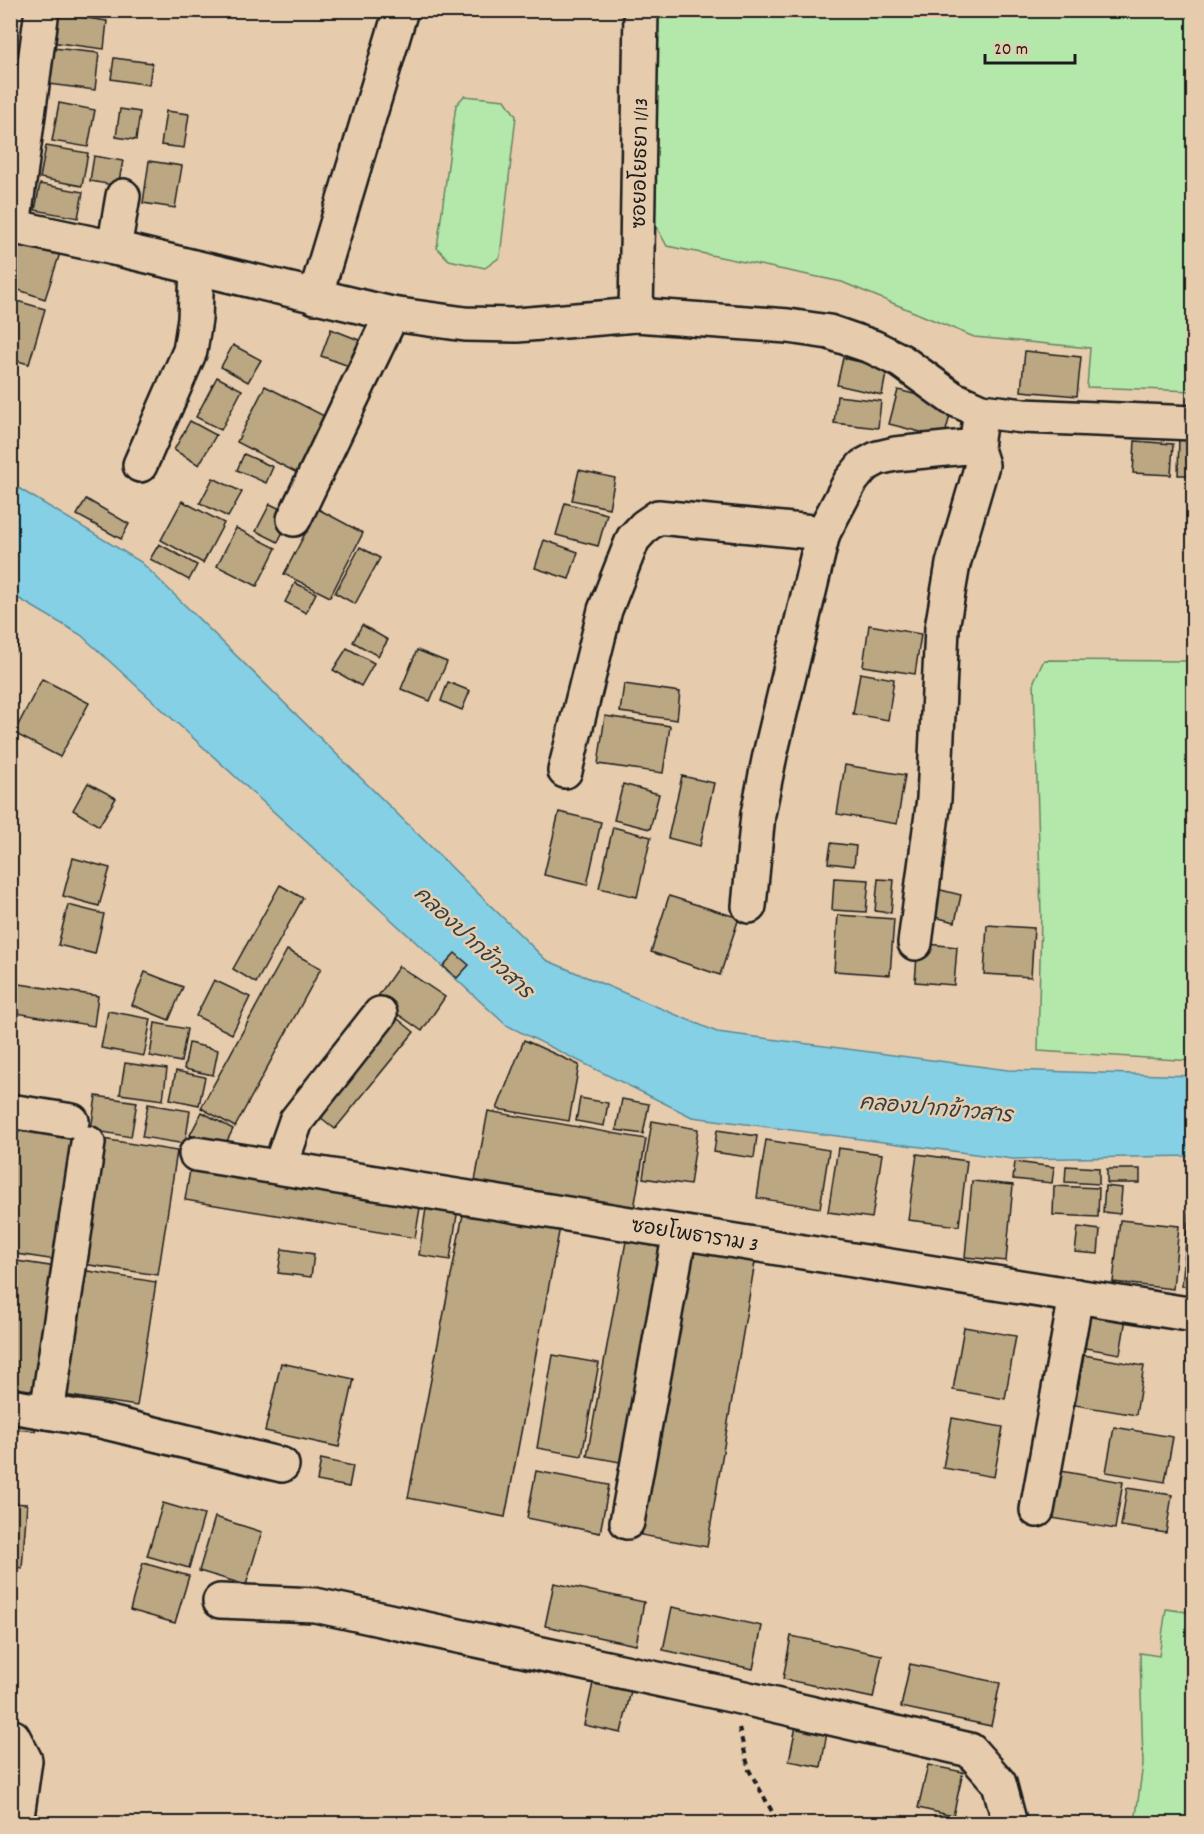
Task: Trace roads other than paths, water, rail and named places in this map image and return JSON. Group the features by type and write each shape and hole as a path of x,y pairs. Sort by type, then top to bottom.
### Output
{"street":[{"path":"42,10 12,226 392,314 465,324 517,326 636,315 788,326 829,332 873,347 901,361 952,398 981,411 1023,416 1194,423"},
{"path":"315,297 401,10"},
{"name":"ซอยอโยธยา 1/13","path":"636,315 641,10"},
{"path":"114,248 123,196"},
{"path":"140,465 190,351 195,320 197,268"},
{"path":"294,519 392,314"},
{"path":"915,943 933,799 942,628 953,564 982,465 976,446 981,411"},
{"path":"749,906 758,814 823,533 850,482 863,466 878,458 895,454 976,446"},
{"path":"565,771 605,610 633,539 645,525 657,517 823,533"},
{"path":"279,1167 296,1121 380,1014"},
{"path":"10,1111 80,1132 47,1412"},
{"name":"ซอยโพธาราม 3","path":"196,1154 1194,1315"},
{"path":"627,1522 680,1232"},
{"path":"1037,1510 1076,1296"},
{"path":"10,1406 100,1420 282,1465"},
{"path":"220,1602 315,1605 731,1695 970,1750 999,1783 1010,1824"},
{"path":"10,1736 13,1737 25,1760 16,1824"}],"water":[{"name":"คลองปากข้าวสาร","path":"10,483 141,562 546,960 717,1032 1008,1070 1193,1076 1193,1156 1013,1159 692,1117 506,1025 81,635 11,594"}]}
